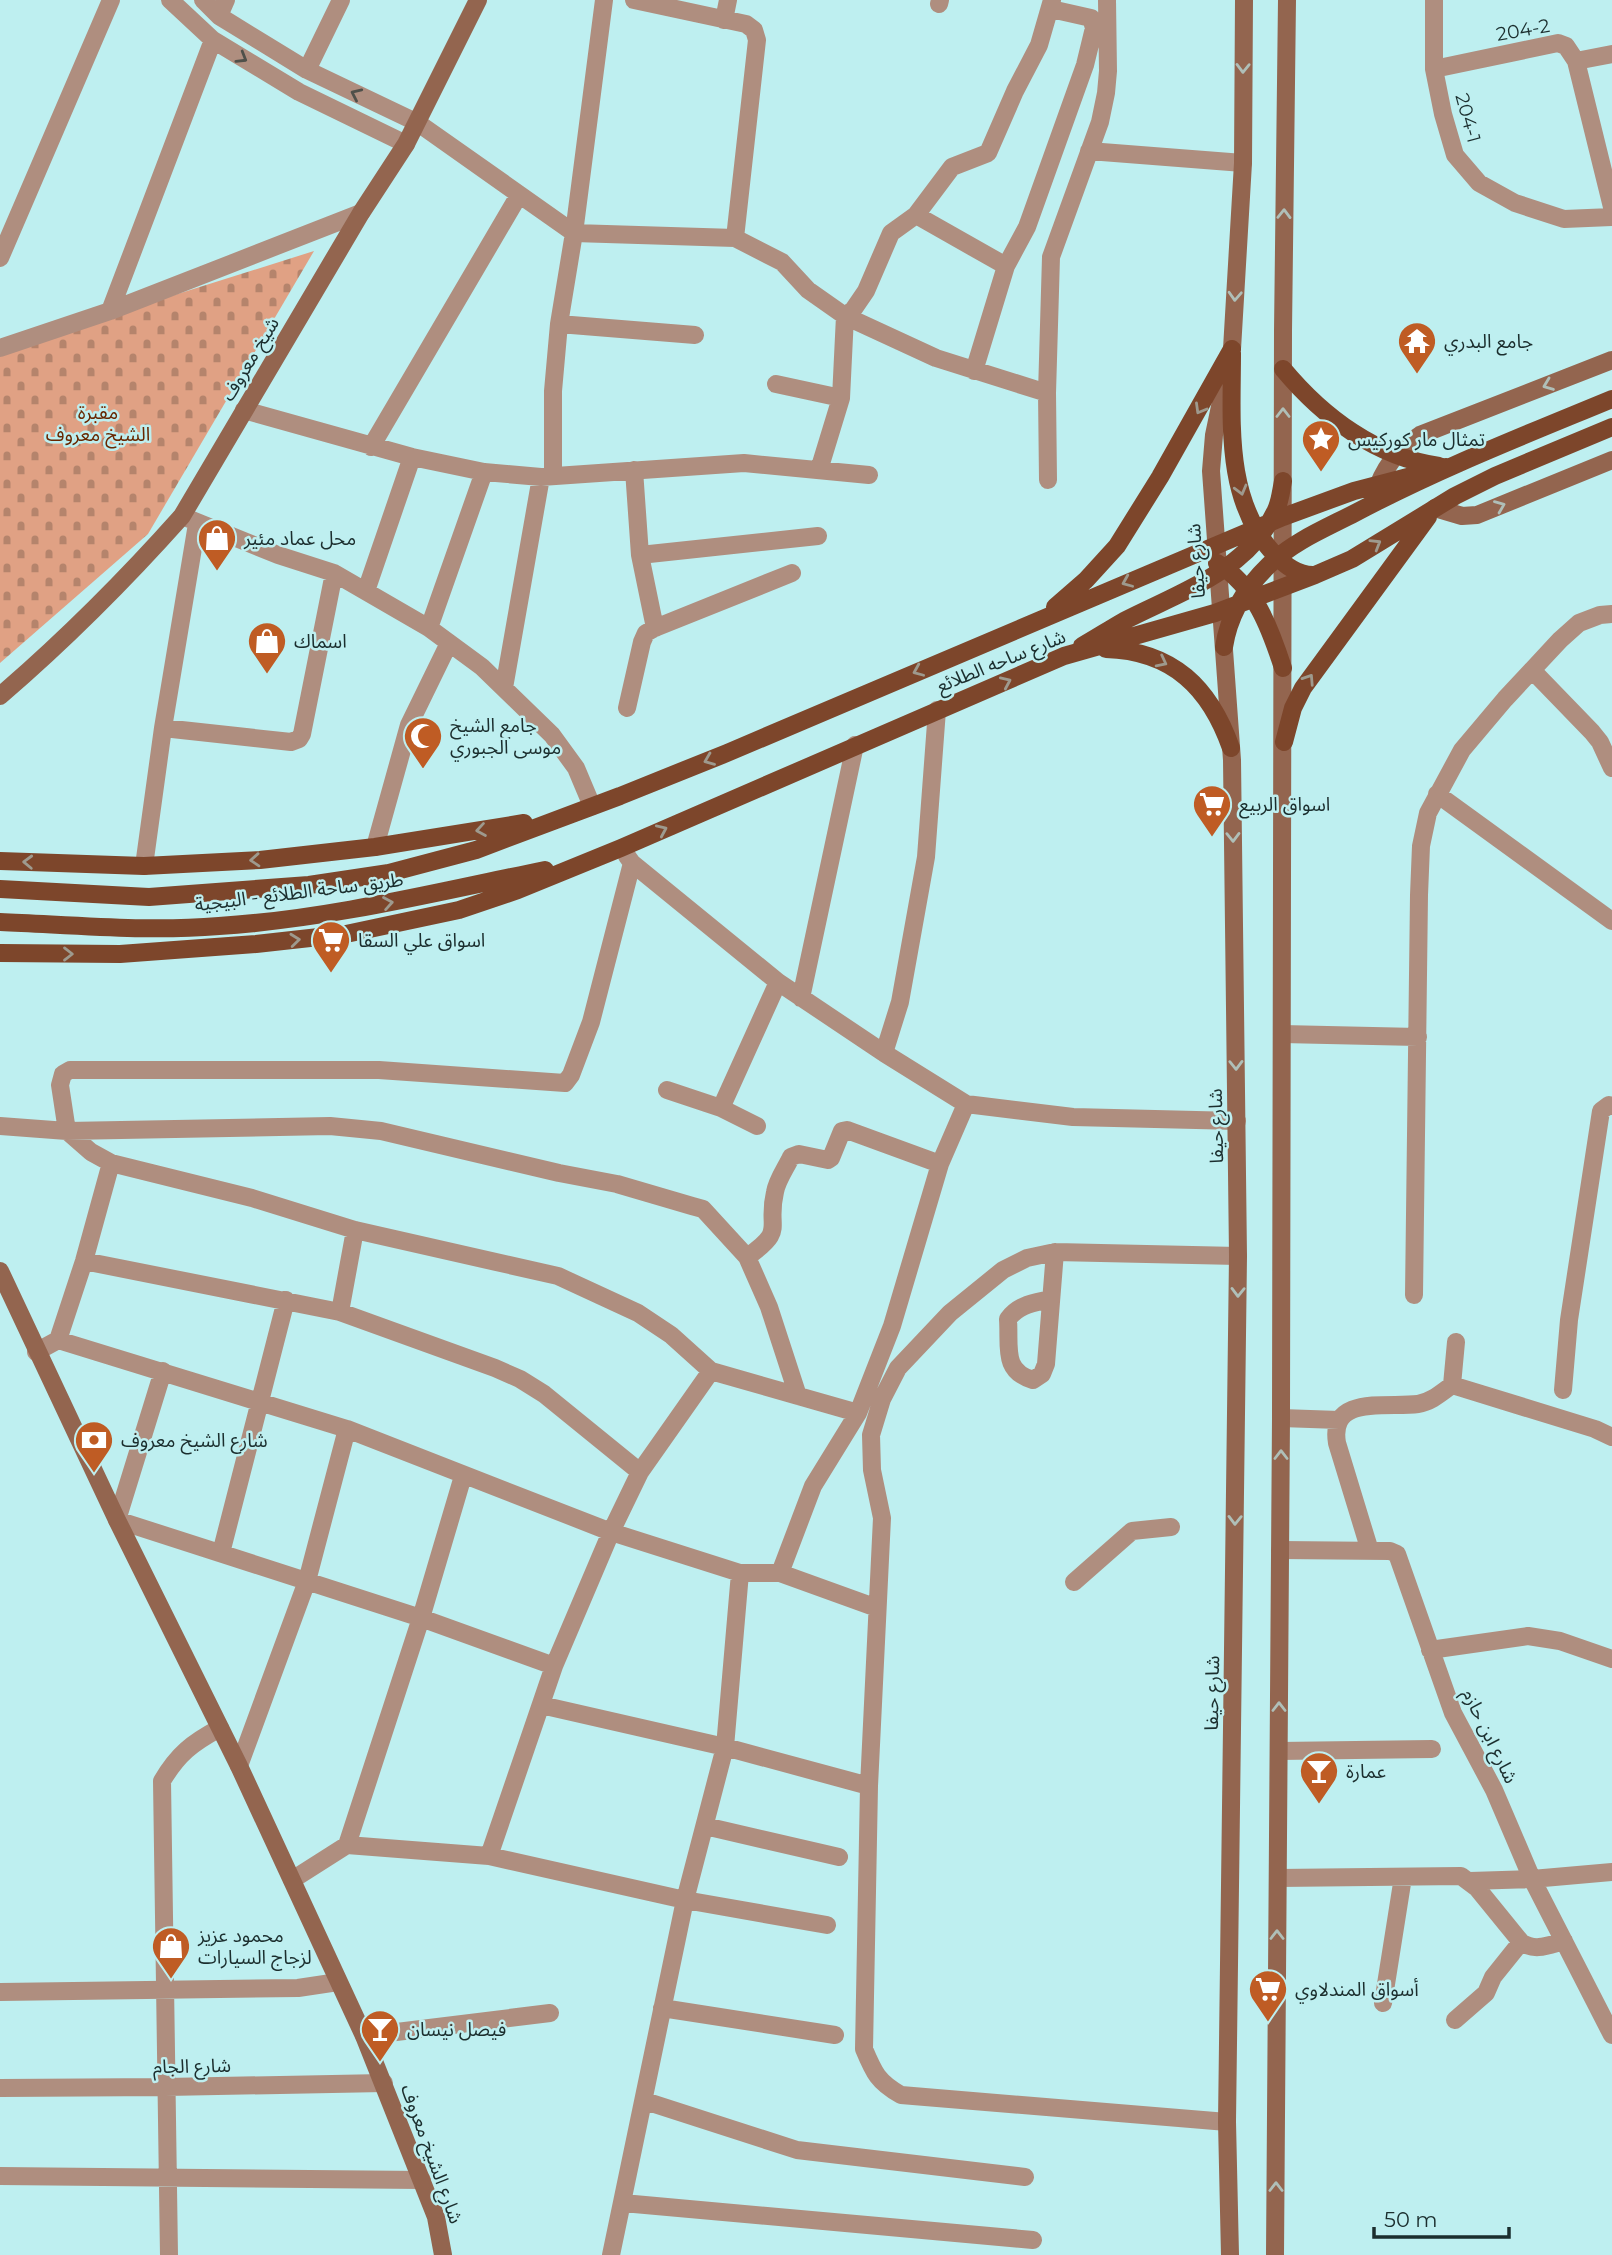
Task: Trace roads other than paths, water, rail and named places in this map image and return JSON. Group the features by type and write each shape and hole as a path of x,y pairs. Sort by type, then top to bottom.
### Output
{"main road":[{"name":"شیخ معروف","path":"0,696 55,649 149,554 189,520 244,410 361,213 406,144 478,0"},
{"name":"شارع حيفا","path":"1230,2255 1227,2122 1238,1256 1231,748 1224,647 1239,601 1220,568 1211,471 1213,435 1232,349 1242,163 1244,0"},
{"path":"1063,656 1241,556 1267,526 1283,481 1287,0"},
{"path":"1232,349 1232,431 1240,493 1267,526 1282,558 1296,571 1315,575"},
{"path":"1041,619 1086,580 1117,546 1174,455 1232,349"},
{"path":"1373,503 1378,484 1396,454 1420,435 1612,360"},
{"path":"1283,369 1306,396 1360,437 1396,454 1422,463 1446,467"},
{"path":"1239,601 1294,545 1446,467 1612,399"},
{"name":"شارع ساحه الطلائع","path":"599,857 1063,656 1096,648 1283,588 1315,575 1352,559 1435,508 1495,476 1612,427"},
{"path":"1284,741 1293,708 1303,688 1435,508 1462,516 1477,515 1612,460"},
{"name":"شارع ساحه الطلائع","path":"572,814 740,747 1190,555 1378,484 1446,467"},
{"path":"1267,526 1282,558 1284,741 1275,2255"},
{"path":"1190,555 1204,557 1220,568 1239,601 1270,627 1283,668"},
{"path":"1096,648 1149,655 1180,671 1205,694 1223,724 1231,748"},
{"path":"0,861 144,866 260,860 375,847 572,814"},
{"name":"طريق ساحة الطلائع - البيجية","path":"0,889 149,897 309,885 389,873 476,850 572,814"},
{"path":"0,953 120,954 346,934 459,910 599,857"},
{"name":"طريق ساحة الطلائع - البيجية","path":"0,922 150,929 220,926 332,913 420,898 599,857"},
{"name":"شارع الشيخ معروف","path":"0,1271 117,1520 239,1766 364,2036 436,2217 443,2255"}],"street":[{"path":"0,258 111,0"},
{"path":"170,0 213,40 299,92 406,144"},
{"path":"203,0 222,8 307,70 418,122 574,233 735,238 782,262 808,290 845,316 936,358 1047,393"},
{"path":"307,70 341,0"},
{"path":"504,688 547,477 559,324 574,233 604,0"},
{"path":"634,0 746,24 754,30 757,40 735,238"},
{"path":"724,20 728,0"},
{"path":"1048,480 1047,393 1051,257 1100,122 1106,93 1107,0"},
{"name":"204-1","path":"1434,0 1434,69 1455,155 1479,183 1515,203 1564,219 1612,217"},
{"path":"845,316 853,310 866,291 891,233 916,215 952,167 988,153 1015,91 1039,46 1051,4 1091,18 1094,28 1085,65 1027,228 1006,266 974,371"},
{"path":"110,311 213,40"},
{"name":"204-2","path":"1434,69 1558,43 1566,46 1576,61"},
{"path":"1612,54 1576,61 1612,207"},
{"path":"1089,151 1242,163"},
{"path":"371,447 519,195"},
{"path":"0,348 110,311 361,213"},
{"path":"916,215 1006,266"},
{"path":"819,470 841,398 845,316"},
{"path":"559,324 695,335"},
{"path":"776,384 841,398"},
{"path":"244,410 371,447 484,472 547,477 731,463 869,475"},
{"path":"366,592 412,457"},
{"path":"634,470 640,555 655,628"},
{"path":"429,628 484,472"},
{"path":"144,866 189,520 334,573 429,628 481,667 552,735 576,768 592,806"},
{"path":"640,555 818,536"},
{"path":"163,728 291,742 299,739 334,573"},
{"path":"627,708 646,633 792,573"},
{"path":"1414,1296 1419,895 1422,846 1428,813 1462,750 1532,670 1579,623 1600,615 1612,614"},
{"path":"375,847 409,725 449,643"},
{"path":"1532,670 1592,732 1600,742 1612,768"},
{"path":"884,1053 900,1002 926,857 937,710"},
{"path":"801,998 855,745"},
{"path":"1437,794 1612,921"},
{"path":"621,848 632,863 778,982 966,1104 1073,1117 1237,1121"},
{"path":"632,863 591,1022 571,1075 565,1083 379,1070 70,1070 63,1074 60,1085 67,1131 91,1152 111,1163 252,1198 355,1230 558,1276 638,1313 671,1335 711,1371 858,1413"},
{"path":"720,1108 778,982"},
{"path":"1282,1034 1418,1037"},
{"path":"667,1090 720,1108 757,1126"},
{"path":"780,1573 813,1486 858,1413 892,1326 940,1164 966,1104"},
{"path":"1563,1390 1569,1320 1601,1111 1608,1105 1612,1106"},
{"path":"0,1126 67,1131 330,1126 381,1131 617,1184 703,1209 747,1257 769,1307 798,1396"},
{"path":"747,1257 766,1244 772,1236 776,1188 791,1157 799,1154 828,1160 842,1131 847,1130 940,1164"},
{"path":"36,1352 58,1340 84,1261 111,1163"},
{"path":"341,1312 355,1230"},
{"path":"1227,2122 901,2095 883,2085 873,2070 864,2049 869,1786 882,1518 872,1470 871,1435 887,1389 898,1368 961,1305 1003,1270 1027,1258 1055,1252 1238,1256"},
{"path":"1051,1299 1055,1252"},
{"path":"84,1261 341,1312 520,1379 544,1394 640,1472"},
{"path":"221,1553 286,1300"},
{"path":"58,1340 347,1429 611,1532 740,1573 780,1573 877,1608"},
{"path":"1452,1385 1456,1342"},
{"path":"163,1371 117,1520 421,1618 554,1666"},
{"path":"489,1856 554,1666 611,1532 640,1472 711,1371"},
{"path":"1370,1551 1337,1443 1335,1430 1339,1420 1344,1413 1359,1407 1427,1402 1452,1385"},
{"path":"1452,1385 1595,1429 1612,1437"},
{"path":"1281,1418 1339,1420"},
{"path":"239,1766 307,1581 347,1429"},
{"path":"347,1845 421,1618 463,1476"},
{"path":"1074,1582 1132,1531 1171,1527"},
{"name":"شارع ابن حازم","path":"1280,1550 1397,1554 1453,1713 1494,1790 1532,1879 1612,2035"},
{"path":"611,2255 685,1900 725,1747 740,1573"},
{"path":"1430,1650 1528,1636 1560,1641 1612,1659"},
{"path":"541,1705 725,1747 869,1786"},
{"path":"169,2255 162,1781 174,1760 197,1740 220,1728"},
{"path":"1279,1751 1432,1749"},
{"path":"705,1826 839,1857"},
{"path":"292,1880 347,1845 489,1856 685,1900 827,1925"},
{"path":"1470,1881 1612,1872"},
{"path":"1278,1878 1461,1876 1470,1881 1521,1942 1534,1948 1564,1941"},
{"path":"1383,2003 1403,1877"},
{"path":"1455,2020 1486,1993 1493,1977 1521,1942"},
{"path":"0,1992 298,1988 338,1982"},
{"path":"662,2008 835,2035"},
{"path":"364,2036 550,2013"},
{"name":"شارع الجام","path":"0,2088 384,2083"},
{"path":"645,2101 797,2150 1025,2177"},
{"path":"0,2176 422,2180"},
{"path":"623,2203 1033,2240"}],"place":[{"name":"جامع البدري","path":"1417,375"},
{"name":"تمثال مار كوركيس","path":"1321,473"},
{"name":"محل عماد مئير","path":"217,572"},
{"name":"اسماك","path":"267,675"},
{"name":"جامع الشيخ موسى الجبوري","path":"423,770"},
{"name":"اسواق الربيع","path":"1212,838"},
{"name":"اسواق علي السقا","path":"331,974"},
{"name":"شارع الشيخ معروف","path":"94,1474"},
{"name":"عمارة","path":"1319,1805"},
{"name":"محمود عزيز لزجاج السيارات","path":"171,1980"},
{"name":"أسواق المندلاوي","path":"1268,2023"},
{"name":"فيصل نيسان","path":"380,2063"}],"park label":[{"name":"مقبرة الشيخ معروف","path":"98,423"}]}
